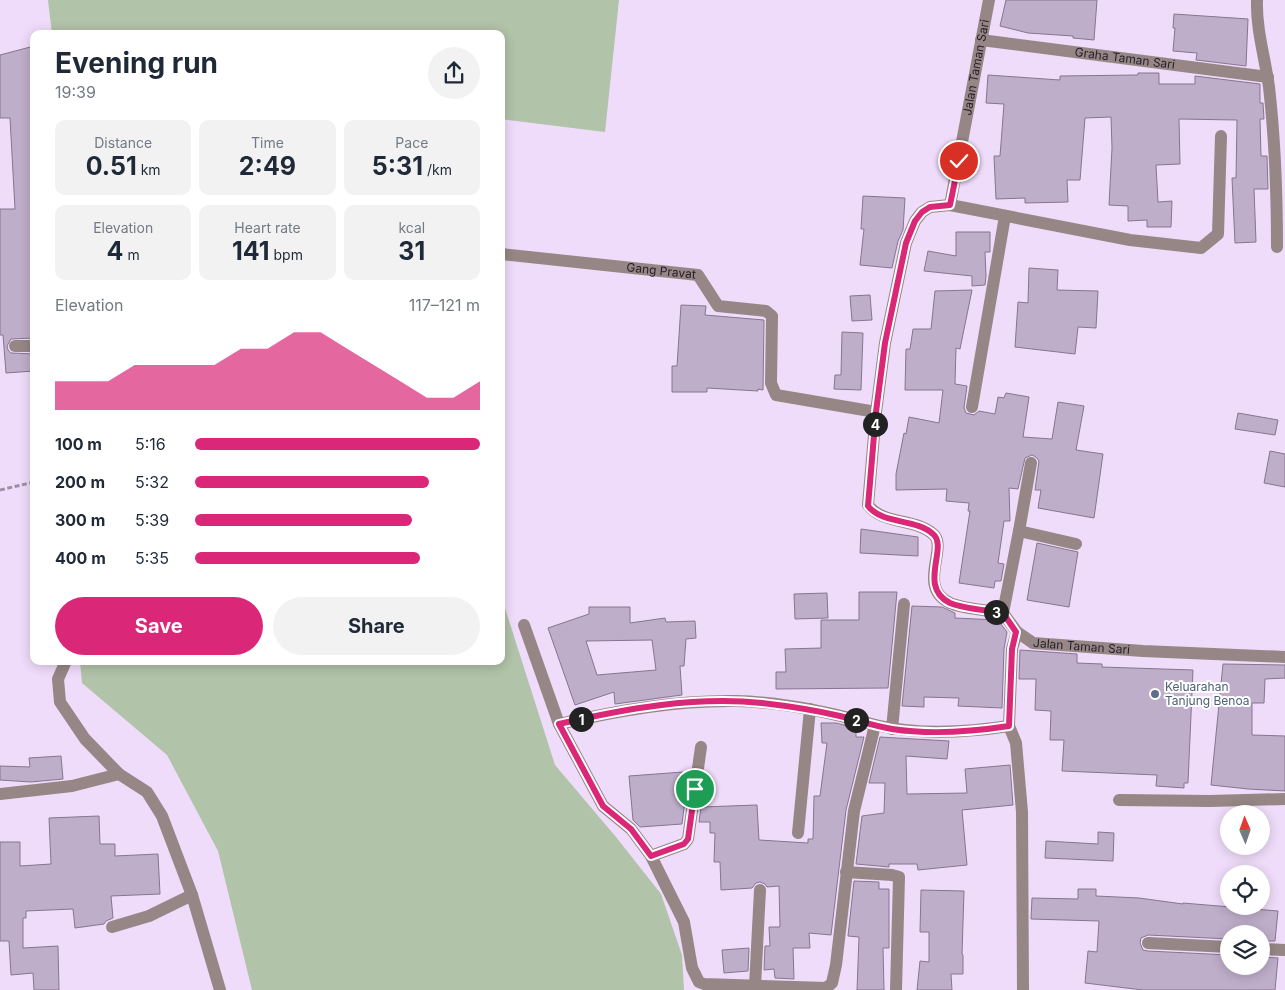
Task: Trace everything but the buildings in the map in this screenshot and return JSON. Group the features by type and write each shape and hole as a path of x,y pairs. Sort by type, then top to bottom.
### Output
{"street":[{"name":"Jalan Taman Sari","path":"950,205 989,0"},
{"path":"1257,0 1256,13 1268,77 1273,127 1277,209 1276,246"},
{"name":"Graha Taman Sari","path":"982,40 1268,77"},
{"path":"1031,463 1020,531 1003,613 950,603 944,599 938,592 934,578 938,544 933,533 908,523 879,516 872,512 868,506 876,412 885,343 906,243 915,221 922,212 930,207 950,205 1130,240 1200,248 1218,234 1221,136"},
{"path":"972,407 1005,216"},
{"name":"Gang Pravat","path":"505,254 698,275 718,306 766,310 772,316 772,383 776,395 876,412"},
{"path":"15,346 30,346"},
{"path":"1020,531 1076,544"},
{"path":"892,729 904,604"},
{"name":"Jalan Taman Sari","path":"1003,613 1016,632 1034,643 1143,652 1285,657"},
{"path":"524,625 559,724 603,806 631,829 651,856 684,922 692,968 699,982 704,984 826,988 832,983 836,965 854,811 875,725"},
{"path":"1016,632 1012,649 1009,726 1016,743 1022,812 1022,990"},
{"path":"64,665 58,680 60,702 85,739 119,774 146,792 162,816 192,895 220,990"},
{"path":"559,724 616,711 699,702 737,701 810,709 892,729 934,732 985,730 1009,726"},
{"path":"798,833 810,709"},
{"path":"651,856 684,844 688,839 701,747"},
{"path":"0,794 72,786 119,774"},
{"path":"1119,800 1210,801 1285,799"},
{"path":"846,872 899,877 896,990"},
{"path":"754,986 760,890"},
{"path":"112,927 149,916 192,895"},
{"path":"1148,943 1220,947"},
{"path":"1270,949 1285,950"}],"path":[{"path":"0,490 30,483"}],"green space":[{"path":"48,0 619,0 605,132 505,120 505,30 52,30"},
{"path":"505,608 555,765 661,894 682,955 684,990 252,990 218,851 167,755 82,683 80,665 505,665"}],"place":[{"name":"Keluarahan Tanjung Benoa","path":"1155,694"}],"route":[{"path":"695,789 688,839 684,844 651,856 631,829 603,806 559,724 616,711 699,702 737,701 810,709 892,729 961,732 1009,726 1012,649 1016,632 1012,625 1003,613 950,603 944,599 935,585 934,578 938,544 933,533 908,523 879,516 872,512 868,506 876,412 885,343 906,243 915,221 922,212 930,207 950,205 959,161"}]}
